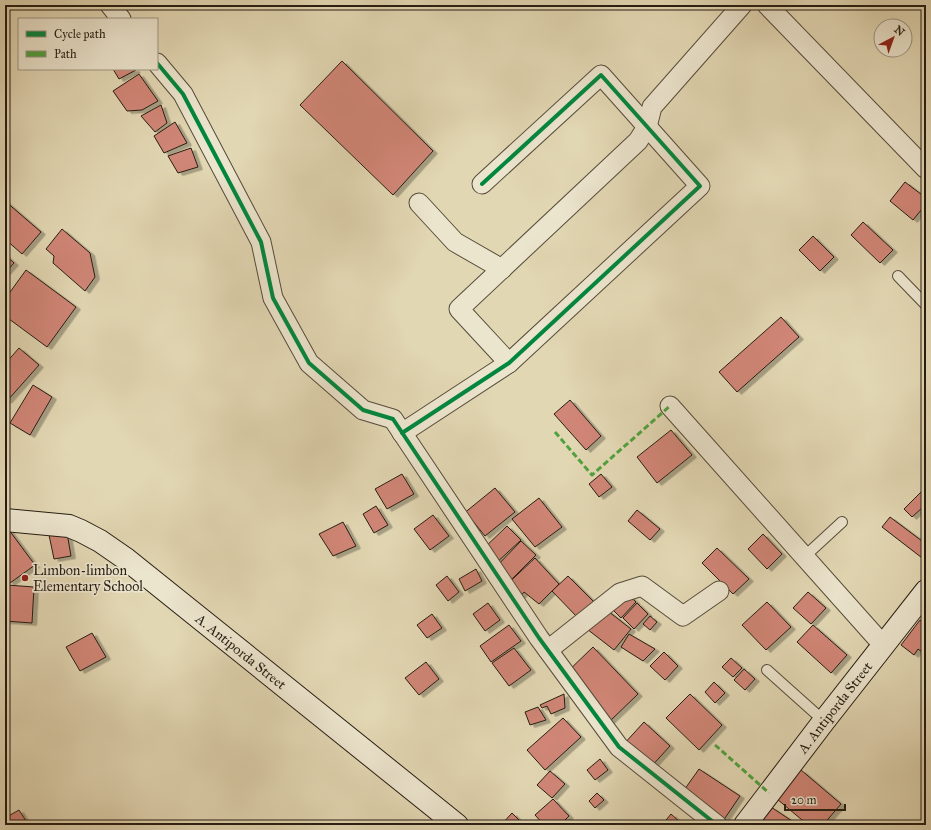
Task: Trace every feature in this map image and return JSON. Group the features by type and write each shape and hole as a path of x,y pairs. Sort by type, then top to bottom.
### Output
{"street":[{"path":"110,5 120,18"},
{"path":"509,363 459,309 638,141 647,127 652,107 742,5"},
{"path":"767,5 926,169"},
{"path":"158,64 183,94 261,242 273,298 309,363 363,410 393,419 548,650 619,747 717,825"},
{"path":"402,433 509,363 700,186 601,75 482,184"},
{"path":"419,202 456,242 502,269"},
{"path":"670,406 883,645"},
{"name":"A. Antiporda Street","path":"5,520 68,526 100,541 126,559 458,825"},
{"path":"548,650 620,593 642,586 683,616 719,591"},
{"name":"A. Antiporda Street","path":"745,825 926,591"}],"lane":[{"path":"898,276 926,305"},
{"path":"804,557 842,522"},
{"path":"767,670 824,721"}],"building":[{"path":"342,61 433,151 393,195 300,105"},
{"path":"114,70 136,70 119,79"},
{"path":"139,74 158,101 142,110 127,111 113,91"},
{"path":"161,105 167,123 155,132 141,116"},
{"path":"175,122 187,143 164,153 154,136"},
{"path":"191,148 198,167 178,173 168,156"},
{"path":"905,182 926,198 926,204 913,220 890,201"},
{"path":"5,201 41,232 22,254 5,239"},
{"path":"863,222 893,250 880,263 851,235"},
{"path":"62,229 90,253 95,277 85,291 53,263 54,256 46,249"},
{"path":"813,236 834,257 820,271 799,250"},
{"path":"5,255 14,263 5,273"},
{"path":"26,270 76,307 47,347 5,316 5,299"},
{"path":"781,317 799,337 737,392 719,372"},
{"path":"19,348 39,365 7,401 5,399 5,364"},
{"path":"33,385 52,397 30,435 10,423"},
{"path":"570,400 601,436 586,450 554,414"},
{"path":"671,430 692,455 657,483 637,457"},
{"path":"402,474 414,494 387,509 375,489"},
{"path":"601,474 612,487 599,497 589,484"},
{"path":"926,487 926,510 923,507 912,517 904,509"},
{"path":"495,488 515,512 485,536 472,520 459,531 452,523"},
{"path":"539,498 562,527 535,547 512,519"},
{"path":"376,506 388,525 374,533 363,514"},
{"path":"637,510 660,529 650,540 628,521"},
{"path":"433,515 449,536 430,550 414,529"},
{"path":"890,517 926,544 926,561 882,527"},
{"path":"343,522 356,546 333,556 319,534"},
{"path":"507,526 521,540 494,565 481,551"},
{"path":"9,530 35,565 10,583 5,577 5,533"},
{"path":"67,533 71,556 54,559 49,535"},
{"path":"763,534 782,554 767,569 748,549"},
{"path":"521,541 536,555 506,585 492,571"},
{"path":"717,548 749,579 733,594 702,563"},
{"path":"535,558 559,584 539,604 524,592 514,604 501,590"},
{"path":"476,569 482,581 465,591 459,579"},
{"path":"447,576 459,592 448,601 436,585"},
{"path":"568,576 596,604 579,619 552,591"},
{"path":"7,585 34,587 32,623 5,621"},
{"path":"625,592 636,602 621,618 611,608"},
{"path":"808,592 826,608 811,624 793,608"},
{"path":"767,602 791,627 766,650 742,625"},
{"path":"488,603 500,620 485,631 473,614"},
{"path":"637,603 648,614 634,629 623,618"},
{"path":"604,608 631,629 614,650 587,629"},
{"path":"432,614 442,628 427,638 417,625"},
{"path":"650,616 657,622 650,630 643,624"},
{"path":"920,620 926,624 926,653 925,654 918,649 914,655 901,645"},
{"path":"509,625 521,641 491,662 480,646"},
{"path":"813,625 847,655 831,673 797,642"},
{"path":"92,633 106,657 80,671 66,647"},
{"path":"629,634 655,649 643,661 621,647"},
{"path":"593,647 638,694 609,722 563,676"},
{"path":"514,648 531,670 509,686 492,663"},
{"path":"664,652 678,666 665,680 650,666"},
{"path":"731,658 742,668 733,677 722,667"},
{"path":"426,662 439,679 419,695 405,678"},
{"path":"744,669 755,679 745,690 734,680"},
{"path":"714,682 725,693 715,703 705,692"},
{"path":"926,686 926,697 921,693"},
{"path":"564,694 565,708 551,714 547,706 542,708 540,705"},
{"path":"690,694 722,725 699,750 666,718"},
{"path":"538,707 546,720 530,725 525,712"},
{"path":"563,718 581,737 545,770 527,750"},
{"path":"644,722 670,746 649,769 623,745"},
{"path":"600,759 608,770 595,780 587,770"},
{"path":"699,769 740,796 723,821 682,793"},
{"path":"801,770 841,804 823,825 808,825 777,799"},
{"path":"550,771 565,784 552,798 537,785"},
{"path":"597,793 604,800 595,808 589,801"},
{"path":"553,799 569,816 560,825 544,825 535,815"},
{"path":"771,807 798,825 759,825"},
{"path":"19,810 26,821 20,825 5,825 5,818"},
{"path":"512,813 524,825 501,825"},
{"path":"671,814 683,825 662,825"}],"marked path":[{"path":"555,432 592,475 670,406"},
{"path":"715,745 769,793"}],"cycle path":[{"path":"158,64 183,94 261,242 273,298 309,363 363,410 393,419 539,638 619,747 717,825"},
{"path":"402,433 509,363 700,186 601,75 482,184"}],"place":[{"name":"Limbon-limbon Elementary School","path":"25,578"}]}
